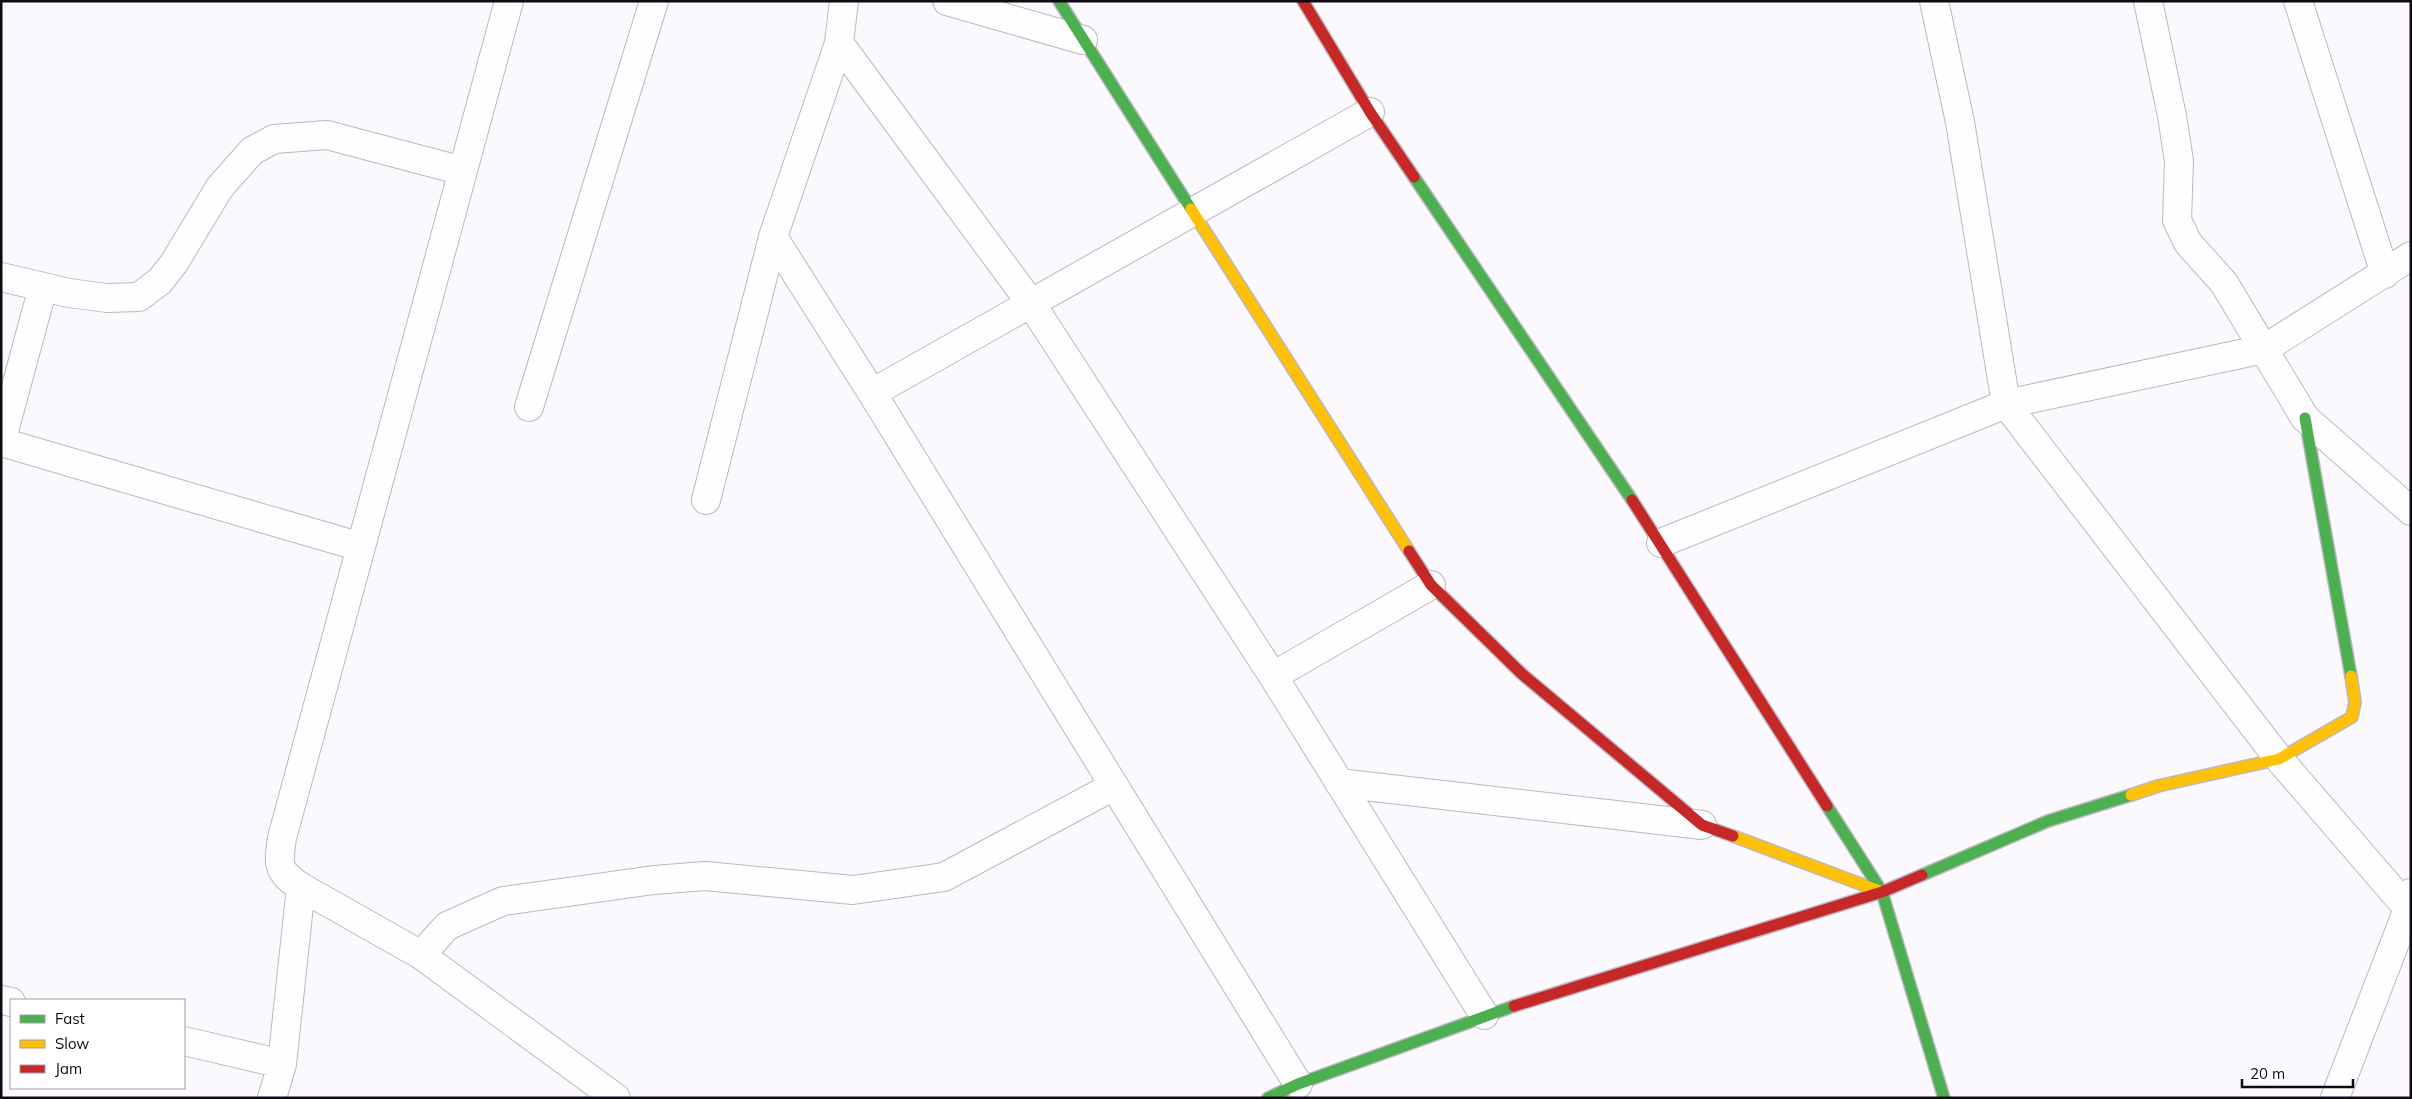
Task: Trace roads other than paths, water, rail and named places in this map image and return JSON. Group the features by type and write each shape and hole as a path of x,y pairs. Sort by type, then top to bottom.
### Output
{"street":[{"path":"509,1 282,838 280,867 285,876 301,887 421,955 616,1098"},
{"path":"529,407 654,1"},
{"path":"706,500 773,238 839,43 844,1"},
{"path":"947,1 1083,40"},
{"path":"1059,1 1431,585 1522,674 1702,825"},
{"path":"1303,1 1370,112 1661,543 1882,892 1944,1098"},
{"path":"1934,1 1960,122 2006,404 2279,759 2410,902 2335,1098"},
{"path":"2148,1 2178,152 2177,220 2188,243 2224,283 2305,418 2411,511"},
{"path":"2298,1 2385,274"},
{"path":"839,43 1030,302 1273,676 1484,1016"},
{"path":"872,393 1191,211 1370,112"},
{"path":"1,277 107,298 139,298 160,281 174,263 220,187 252,151 274,139 327,135 463,171"},
{"path":"773,238 872,393 1298,1084"},
{"path":"1661,543 2006,404 2264,350 2411,256"},
{"path":"44,287 1,442 361,547"},
{"path":"1268,1098 1298,1084 1484,1016 1882,892 2048,821 2158,786 2279,759 2352,717 2355,702 2305,418"},
{"path":"1273,676 1431,585"},
{"path":"1339,783 1702,825 1882,892"},
{"path":"421,955 447,926 503,901 654,880 705,876 853,890 944,877 1114,786"},
{"path":"272,1098 282,1064 301,887"},
{"path":"185,1041 282,1064"}]}
